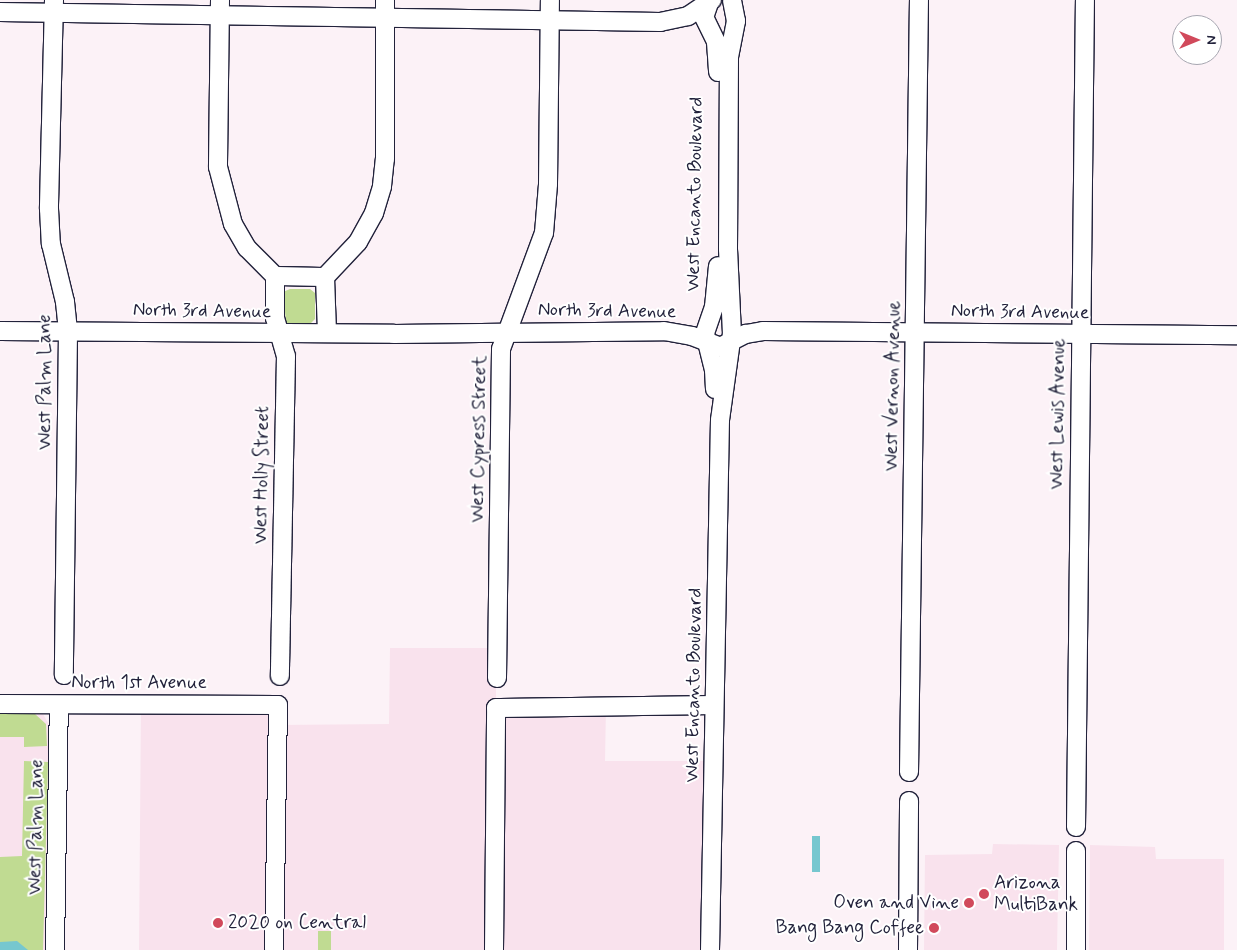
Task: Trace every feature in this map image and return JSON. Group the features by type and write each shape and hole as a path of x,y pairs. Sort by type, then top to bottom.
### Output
{"street":[{"name":"West Cypress Street","path":"497,678 501,349 544,233 548,184 550,0"},
{"name":"West Encanto Boulevard","path":"710,950 720,420 732,341 728,239 729,56 736,21 732,0"},
{"name":"West Vernon Avenue","path":"909,772 919,0"},
{"name":"West Lewis Avenue","path":"1076,827 1085,0"},
{"path":"0,12 54,6 385,8 550,19 669,21 688,16 710,1"},
{"name":"West Encanto Boulevard","path":"710,1 704,22 718,52 718,276 714,307 705,326 706,341 714,370 720,420"},
{"name":"West Palm Lane","path":"54,6 49,218 51,244 65,302 68,332 64,675"},
{"path":"220,7 218,168 223,196 233,224 247,248 274,276 325,277"},
{"path":"327,332 325,277 358,242 374,213 382,186 385,159 385,8"},
{"name":"West Holly Street","path":"274,276 275,318 286,356 280,676"},
{"name":"North 3rd Avenue","path":"0,331 279,333 664,331 706,341 720,347 763,331 1237,335"},
{"name":"North 1st Avenue","path":"0,704 278,705 274,950"},
{"name":"West Palm Lane","path":"55,950 59,705"},
{"path":"494,950 496,708 714,705"},
{"path":"908,950 909,801"},
{"path":"1076,851 1076,950"}],"shaded area":[{"path":"390,648 496,648 496,708 606,707 605,761 714,761 710,950 139,950 141,704 278,705 278,725 389,724"},
{"path":"0,711 43,714 52,730 47,950 0,950"},
{"path":"993,844 1059,845 1057,950 924,950 925,855 992,854"},
{"path":"1090,845 1155,847 1156,859 1224,859 1224,950 1089,950"}],"green space":[{"path":"290,289 310,289 315,293 315,319 310,324 289,325 286,322 283,292"},
{"path":"0,714 35,714 46,724 47,746 24,747 24,737 0,737"},
{"path":"24,761 48,762 43,950 0,950 0,857 22,856"},
{"path":"318,931 331,931 331,950 318,950"}],"water":[{"path":"812,836 820,836 820,872 812,872"},
{"path":"17,941 28,950 0,950 0,942"}],"place":[{"name":"Arizona MultiBank","path":"984,894"},
{"name":"Oven and Vine","path":"969,903"},
{"name":"2020 on Central","path":"218,923"},
{"name":"Bang Bang Coffee","path":"934,928"}]}
